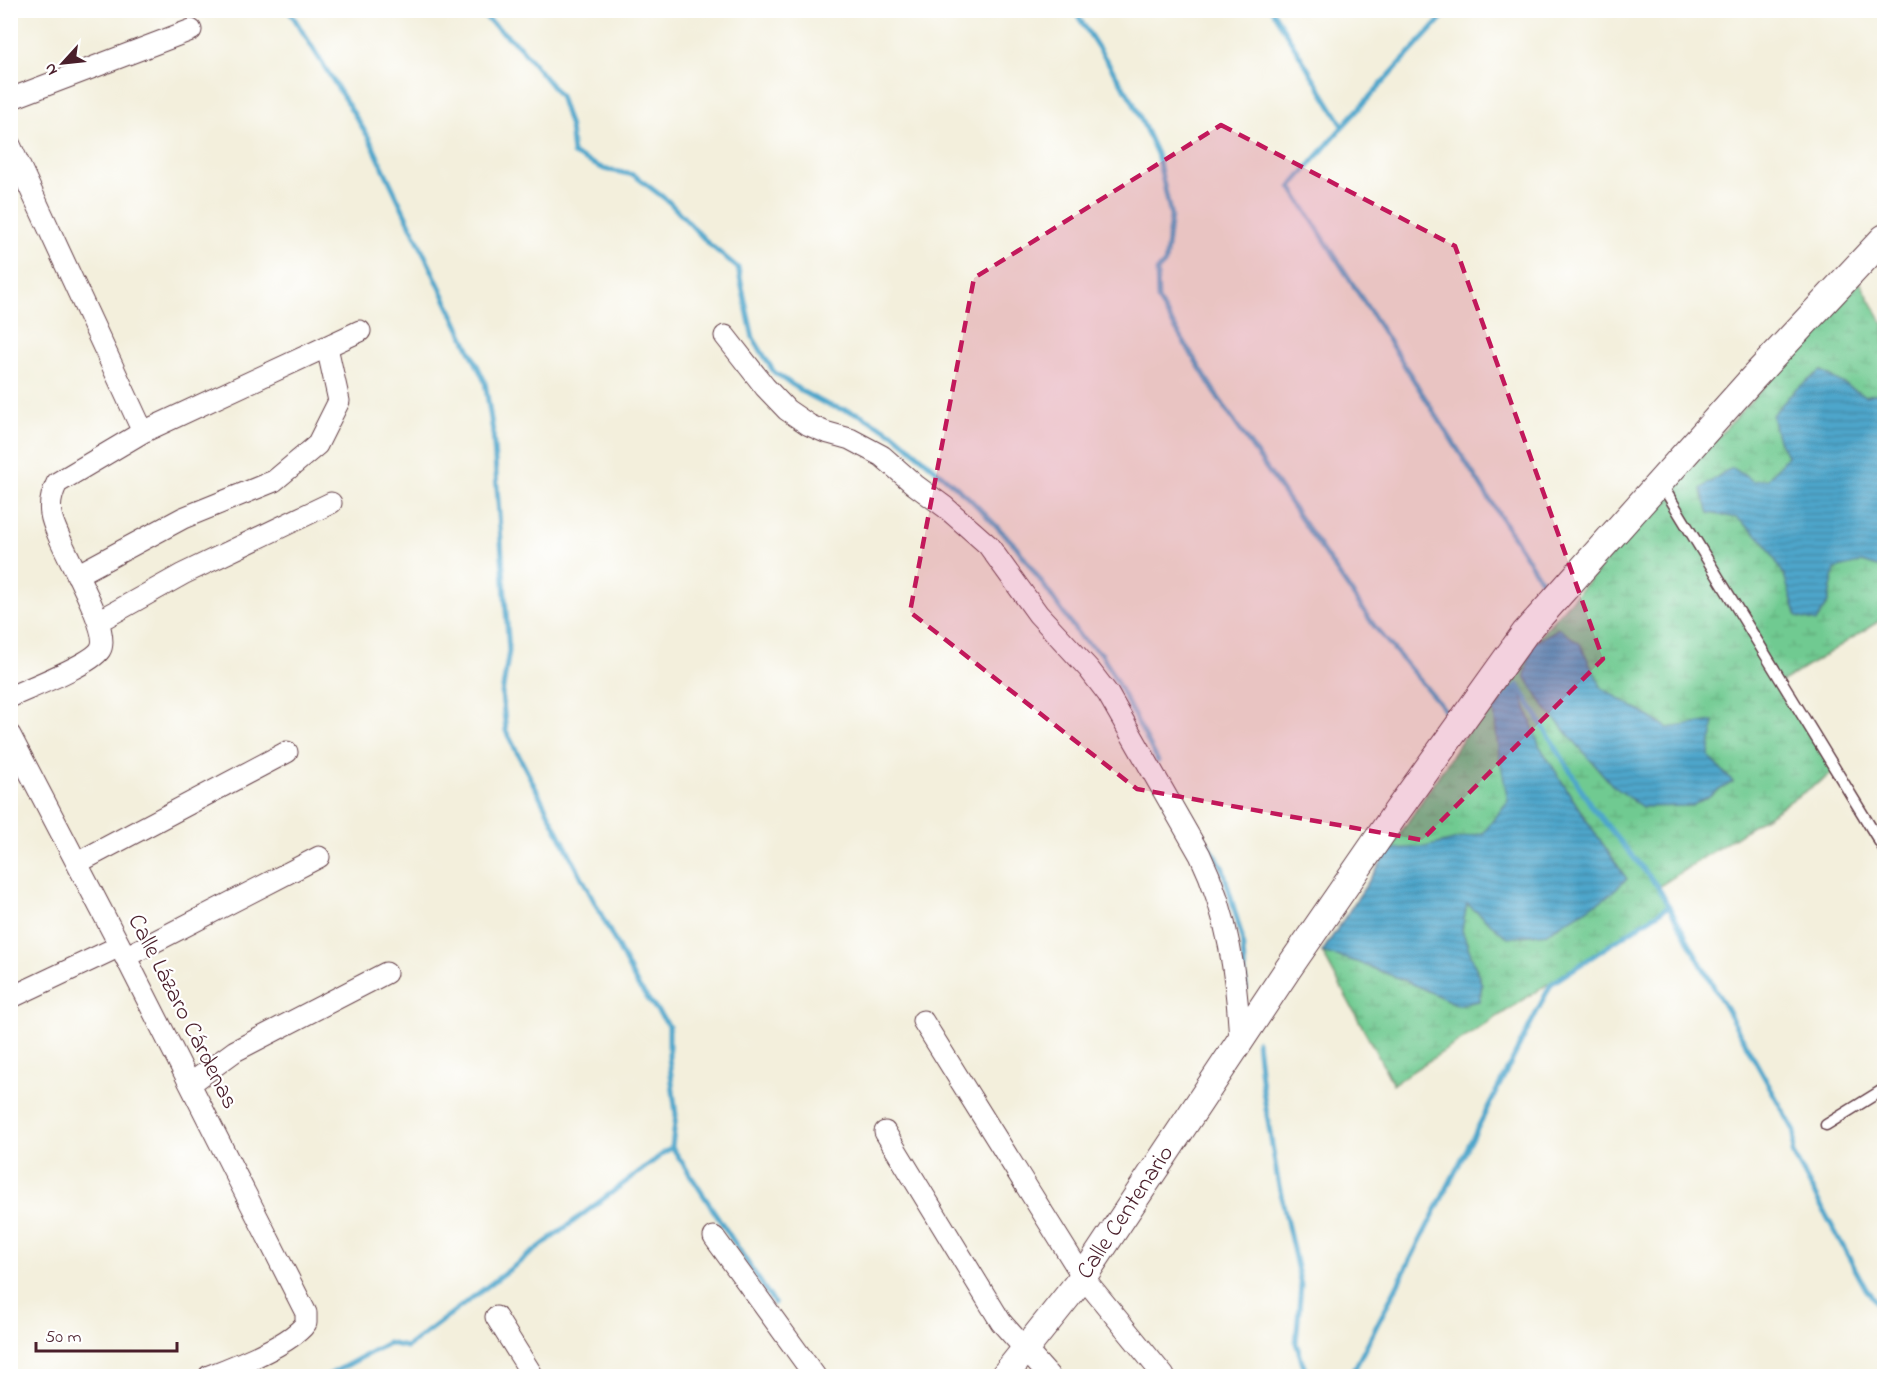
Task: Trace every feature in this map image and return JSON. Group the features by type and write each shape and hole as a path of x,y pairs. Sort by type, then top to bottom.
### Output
{"street":[{"path":"10,99 191,30"},
{"path":"10,146 143,432"},
{"name":"Calle Centenario","path":"1004,1377 1083,1276 1328,911 1488,682 1525,633 1753,378 1884,238"},
{"path":"10,697 95,655 103,643 99,621 51,515 52,493 57,483 143,432 360,331"},
{"path":"725,336 765,387 792,414 809,425 850,438 882,456 976,533 988,545 1038,614 1097,679 1210,876 1219,899 1238,998 1240,1043"},
{"path":"77,575 183,518 274,481 318,445 339,401 327,347"},
{"path":"99,621 183,574 331,503"},
{"name":"Calle Lázaro Cárdenas","path":"10,735 123,951 306,1313 306,1323 297,1332 252,1359 209,1377"},
{"path":"77,862 287,752"},
{"path":"10,998 123,951 319,857"},
{"path":"190,1084 235,1051 386,973"},
{"path":"923,1021 1083,1276 1164,1377"},
{"path":"885,1132 1000,1322 1049,1377"},
{"path":"714,1238 814,1377"},
{"path":"496,1317 533,1377"}],"lane":[{"path":"1660,482 1884,849"},
{"path":"1826,1125 1884,1089"}],"highlighted area":[{"path":"1221,125 1455,246 1603,659 1422,840 1137,789 910,612 974,278"}],"green space":[{"path":"1860,282 1884,325 1884,618 1779,684 1835,772 1658,887 1669,906 1393,1084 1322,952 1505,675 1652,509"}],"water":[{"path":"1821,371 1865,396 1884,392 1884,569 1862,562 1835,569 1828,603 1816,622 1797,617 1784,575 1764,541 1737,518 1709,513 1701,489 1733,468 1753,481 1768,479 1787,456 1776,434 1772,415 1795,390"},
{"path":"1559,628 1580,644 1602,688 1668,728 1714,721 1709,756 1733,782 1692,806 1642,807 1612,785 1543,705 1525,676 1532,644"},
{"path":"1518,685 1539,745 1627,879 1604,899 1547,933 1508,938 1467,904 1462,930 1482,985 1479,1001 1458,1005 1357,962 1322,952 1390,849 1425,847 1483,833 1508,801 1498,749 1494,710"}],"waterway":[{"path":"289,10 369,138 485,382 493,432 509,651 502,694 506,731 638,986 669,1026 669,1058 676,1115 672,1147 774,1303"},
{"path":"477,10 520,47 560,96 570,127 573,154 604,169 634,175 668,201 709,244 738,268 753,338 774,372 803,392 828,405 859,414 894,434 969,498 1016,546 1081,638 1102,654 1158,761"},
{"path":"1074,10 1132,100 1157,154 1171,216 1165,263 1157,271 1158,300 1219,399 1375,627 1445,710"},
{"path":"1272,10 1343,126"},
{"path":"1449,10 1343,126 1291,187 1542,582"},
{"path":"1504,699 1518,685 1592,807 1658,887 1795,1132 1793,1154 1866,1289 1884,1312"},
{"path":"1187,811 1222,866 1242,937 1246,989"},
{"path":"1351,1376 1551,984 1669,906"},
{"path":"1257,1041 1278,1181 1301,1285 1296,1343 1307,1376"},
{"path":"327,1376 388,1343 407,1347 672,1147"}]}
